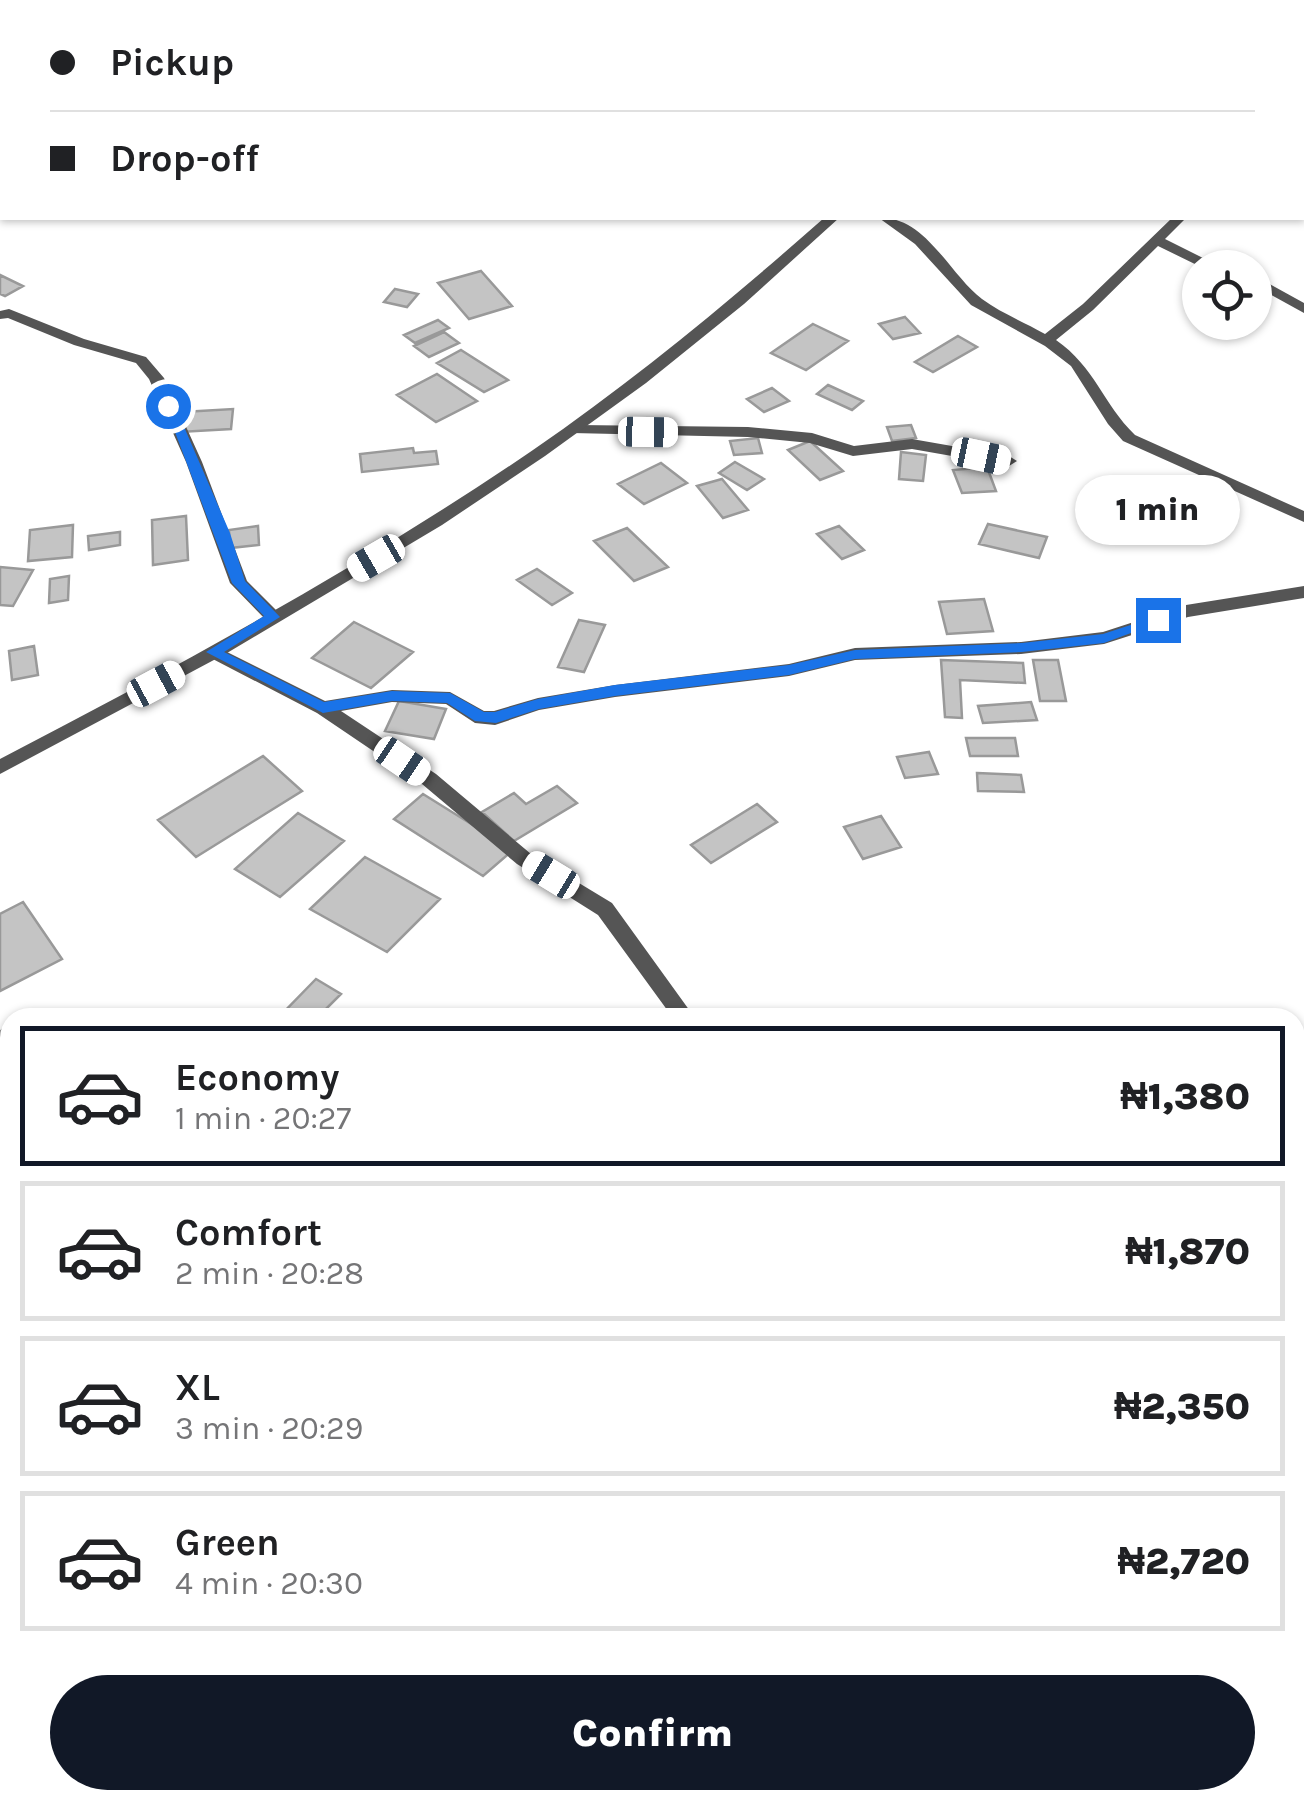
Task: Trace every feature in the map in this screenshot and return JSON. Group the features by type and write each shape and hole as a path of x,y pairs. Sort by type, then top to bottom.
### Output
{"street":[{"path":"0,767 213,652 444,520 578,430 765,281 830,220"},
{"path":"890,220 910,230 928,246 972,298 1079,366 1115,426 1130,438 1304,517"},
{"path":"1045,341 1178,220"},
{"path":"1158,241 1182,252"},
{"path":"1272,290 1304,309"},
{"path":"0,314 142,360 156,378 194,462 239,583 273,617"},
{"path":"578,430 748,432 812,438 853,451 912,444 1008,462"},
{"path":"323,708 392,696 450,698 481,718 496,718 538,704 615,690 789,670 855,654 1022,648 1104,638 1186,612 1304,592"},
{"path":"213,652 323,708 429,779 524,859 605,908 678,1008"}],"building":[{"path":"481,271 512,306 469,319 438,283"},
{"path":"0,275 23,286 5,296 0,294"},
{"path":"395,289 418,294 407,307 384,302"},
{"path":"905,317 920,333 893,339 879,324"},
{"path":"438,320 449,328 415,343 404,335"},
{"path":"813,324 848,341 806,370 771,353"},
{"path":"444,332 459,343 429,357 414,346"},
{"path":"958,336 977,347 933,372 915,362"},
{"path":"461,350 508,380 484,392 437,363"},
{"path":"437,374 477,401 436,422 397,395"},
{"path":"828,385 863,401 852,410 817,394"},
{"path":"772,388 789,401 764,412 747,399"},
{"path":"233,409 231,429 180,432 183,412"},
{"path":"911,425 916,438 892,441 887,427"},
{"path":"758,438 762,453 734,455 730,441"},
{"path":"810,441 843,471 820,480 788,450"},
{"path":"413,448 414,453 436,451 438,464 362,472 360,454"},
{"path":"901,452 926,455 923,481 899,479"},
{"path":"735,462 764,479 747,490 719,473"},
{"path":"661,463 687,483 644,504 618,484"},
{"path":"987,467 996,491 962,493 953,470"},
{"path":"722,479 748,510 723,518 697,486"},
{"path":"186,516 188,560 153,565 152,520"},
{"path":"988,524 1047,537 1039,558 979,544"},
{"path":"73,525 72,557 28,561 30,530"},
{"path":"258,526 259,545 230,548 229,530"},
{"path":"839,526 864,550 842,559 817,534"},
{"path":"627,528 668,567 634,581 594,541"},
{"path":"120,532 120,545 89,550 88,536"},
{"path":"0,567 33,570 13,606 0,605"},
{"path":"537,569 572,593 552,605 517,580"},
{"path":"69,576 68,600 49,603 50,579"},
{"path":"984,599 993,631 947,634 939,602"},
{"path":"579,620 605,625 584,672 558,667"},
{"path":"354,622 413,652 371,688 312,658"},
{"path":"34,646 38,675 12,680 9,651"},
{"path":"941,660 1023,663 1025,683 960,680 962,718 945,717"},
{"path":"1033,660 1058,660 1066,701 1040,701"},
{"path":"399,701 446,709 434,739 385,731"},
{"path":"1031,702 1037,720 983,723 978,706"},
{"path":"966,738 1015,738 1018,756 970,756"},
{"path":"929,752 938,774 905,778 897,757"},
{"path":"263,756 302,791 196,857 158,820"},
{"path":"977,773 1021,775 1024,792 978,791"},
{"path":"557,786 577,803 514,841 482,812 514,793 526,804"},
{"path":"423,794 513,850 483,876 394,819"},
{"path":"757,804 777,822 711,863 691,845"},
{"path":"298,813 344,841 280,897 235,869"},
{"path":"881,816 901,847 863,859 844,827"},
{"path":"365,857 440,899 387,952 310,909"},
{"path":"23,902 62,959 0,991 0,914"},
{"path":"316,979 341,994 327,1008 288,1008"}],"route":[{"path":"168,406 223,533 239,583 273,617 213,652 323,708 392,696 450,698 481,718 496,718 538,704 615,690 789,670 855,654 1022,648 1104,638 1158,620"}]}
